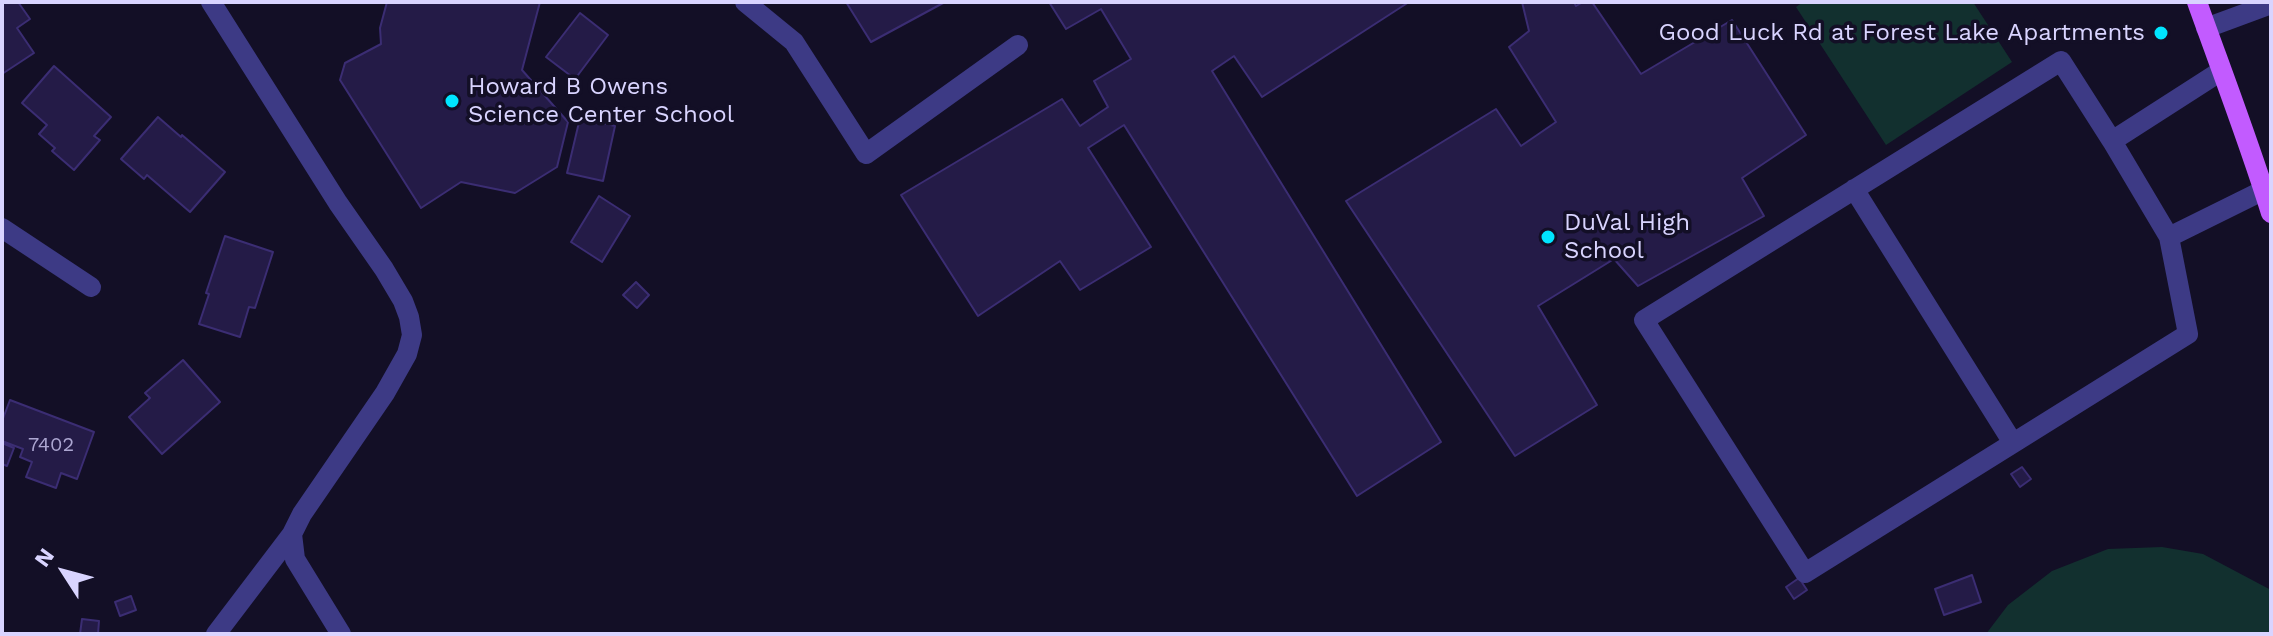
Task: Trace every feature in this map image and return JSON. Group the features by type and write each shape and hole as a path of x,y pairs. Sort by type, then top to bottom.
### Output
{"main road":[{"path":"2197,2 2271,213"}],"street":[{"path":"211,2 338,203 384,269 403,301 412,335 407,354 385,393 302,514 292,534 216,634"},
{"path":"745,2 794,42 866,154 1018,45"},
{"path":"2206,28 2271,4"},
{"path":"2061,61 2112,141 2169,237 2188,334 1805,573 1644,320 2061,61"},
{"path":"2112,141 2221,71"},
{"path":"1854,189 2013,443"},
{"path":"2169,237 2264,190"},
{"path":"2,228 91,287"},
{"path":"292,534 295,559 341,634"}],"green space":[{"path":"1803,2 1973,2 2012,62 1886,145 1796,7"},
{"path":"2162,547 2203,554 2271,590 2271,634 1986,634 2008,605 2052,571 2108,549"}],"building":[{"path":"2,2 18,2 30,19 17,28 34,53 2,74"},
{"name":"Howard B Owens Science Center School","path":"387,2 540,2 522,70 568,122 557,167 515,193 461,182 421,208 340,80 345,63 381,44 380,28"},
{"path":"846,2 945,2 871,42"},
{"path":"1049,2 1409,2 1262,97 1234,56 1212,71 1441,442 1357,496 1124,125 1088,148 1151,247 1080,290 1060,261 978,316 901,195 1062,99 1080,126 1108,107 1094,81 1131,59 1101,9 1066,29"},
{"name":"DuVal High School","path":"1522,2 1574,2 1576,6 1592,2 1641,74 1732,20 1806,135 1742,178 1764,216 1638,286 1614,259 1538,306 1597,405 1515,456 1346,201 1496,109 1521,146 1556,122 1509,47 1529,31"},
{"path":"580,13 608,35 575,79 546,57"},
{"path":"54,66 111,117 94,136 100,140 74,170 52,151 55,148 39,134 47,125 22,103"},
{"path":"158,117 225,172 190,212 147,175 144,179 121,159"},
{"path":"580,118 615,126 603,181 567,173"},
{"path":"599,196 630,216 602,262 571,242"},
{"path":"225,236 273,252 255,308 249,307 240,337 199,324"},
{"path":"636,282 649,295 637,308 623,295"},
{"path":"183,360 220,402 162,454 129,417 150,398 145,393"},
{"path":"10,400 94,432 77,479 61,473 56,488 26,477 32,462 20,457 23,449 2,441 2,421"},
{"path":"2,443 14,448 7,466 2,464"},
{"path":"2022,467 2031,479 2020,487 2011,474"},
{"path":"1972,575 1981,602 1944,615 1935,589"},
{"path":"1799,578 1807,590 1794,599 1786,587"},
{"path":"131,596 136,610 120,616 115,602"},
{"path":"82,619 99,621 98,634 80,634"}],"place":[{"name":"Good Luck Rd at Forest Lake Apartments","path":"2161,33"},
{"name":"Howard B Owens Science Center School","path":"452,101"},
{"name":"DuVal High School","path":"1548,237"}]}
